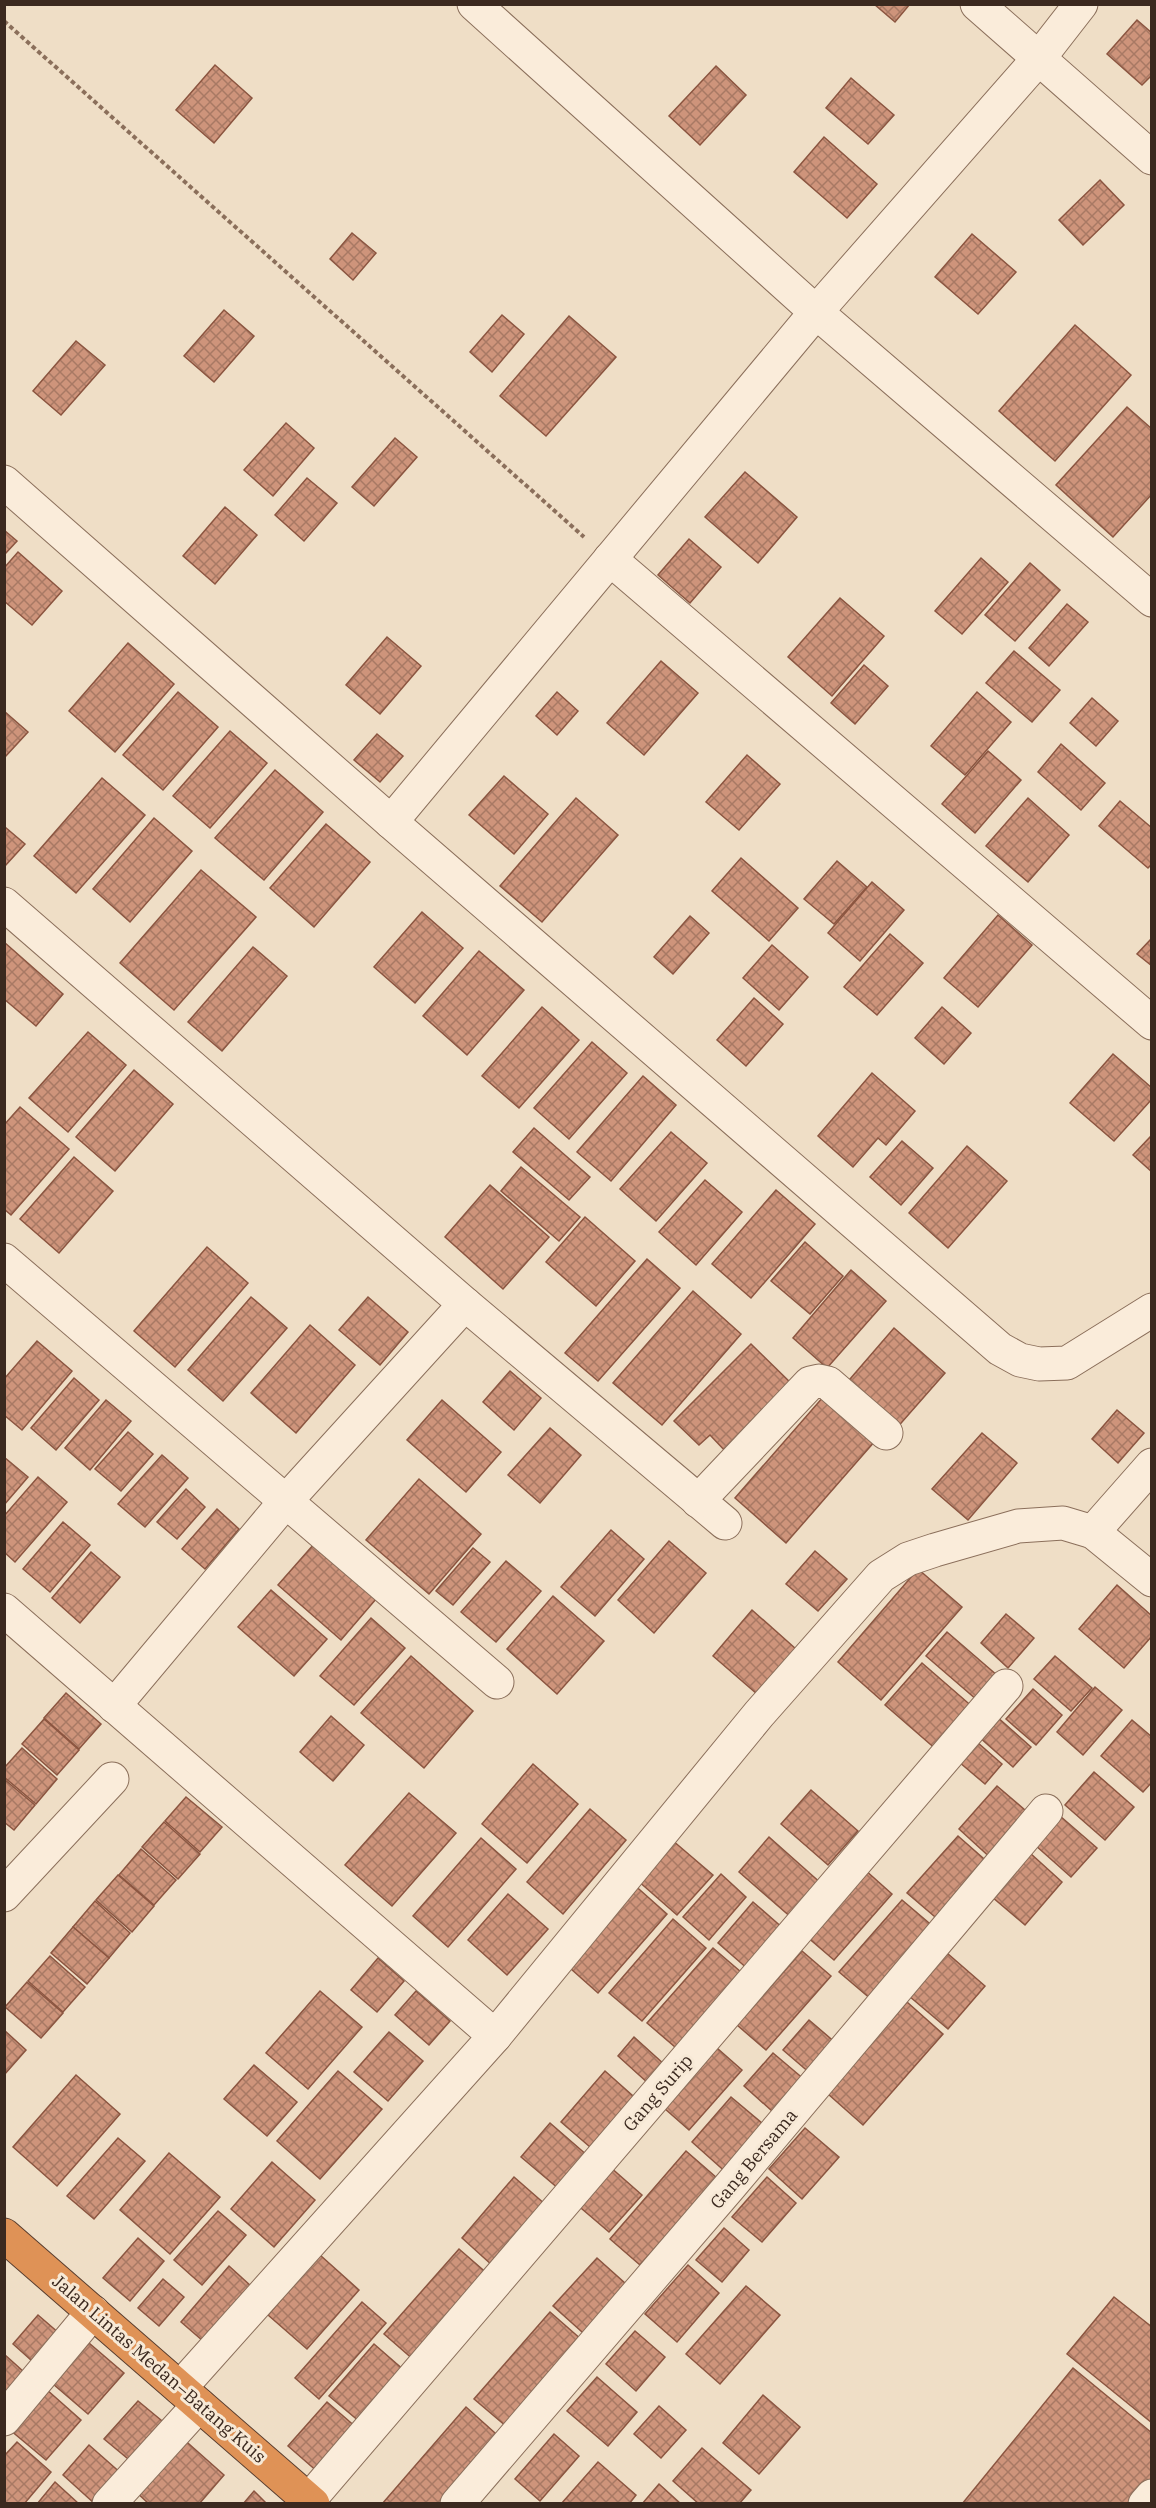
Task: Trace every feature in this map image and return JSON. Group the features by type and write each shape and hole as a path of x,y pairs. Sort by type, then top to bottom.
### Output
{"highway":[{"name":"Jalan Lintas Medan–Batang Kuis","path":"4,2235 311,2502"}],"street":[{"path":"474,4 816,312 1152,600"},
{"path":"977,4 1152,158"},
{"path":"391,822 816,312 1039,58 1081,4"},
{"path":"4,482 391,822 1000,1349 1020,1360 1039,1364 1066,1362 1152,1310"},
{"path":"610,559 1152,1023"},
{"path":"4,904 465,1304 725,1523"},
{"path":"4,1260 497,1682"},
{"path":"114,1706 285,1502 465,1304"},
{"path":"698,1501 810,1383 819,1381 828,1383 886,1433"},
{"path":"1092,1532 1118,1506 1152,1465"},
{"path":"109,2504 189,2397 495,2036 759,1714 881,1576 908,1559 1018,1526 1063,1523 1092,1532 1152,1580"},
{"path":"4,1610 495,2036"},
{"name":"Gang Surip","path":"311,2502 1006,1686"},
{"path":"4,1895 112,1779"},
{"name":"Gang Bersama","path":"457,2504 731,2185 1046,1811"},
{"path":"4,2419 93,2312"},
{"path":"1145,2504 1152,2496"}],"path":[{"path":"4,21 610,559"}],"building":[{"path":"874,4 910,4 895,22"},
{"path":"1137,20 1152,33 1152,75 1142,85 1107,54"},
{"path":"215,65 252,98 214,143 176,110"},
{"path":"716,66 746,95 700,145 669,116"},
{"path":"851,78 894,115 868,144 826,108"},
{"path":"824,137 877,184 847,218 794,172"},
{"path":"1100,180 1124,205 1083,245 1059,220"},
{"path":"352,233 376,253 353,280 330,259"},
{"path":"972,234 1016,272 978,314 935,277"},
{"path":"224,310 254,336 214,382 184,356"},
{"path":"502,315 524,334 492,372 470,352"},
{"path":"569,316 616,357 546,436 500,396"},
{"path":"1075,325 1131,375 1055,461 999,411"},
{"path":"76,341 105,365 61,415 33,391"},
{"path":"1127,407 1152,429 1152,494 1113,537 1056,485"},
{"path":"286,423 314,448 273,496 244,470"},
{"path":"395,438 417,457 374,506 352,487"},
{"path":"745,472 797,517 758,563 705,517"},
{"path":"307,478 337,503 304,541 275,515"},
{"path":"225,507 257,535 215,584 183,556"},
{"path":"4,530 17,541 4,555"},
{"path":"689,539 721,567 690,603 658,575"},
{"path":"18,552 62,591 32,625 4,601 4,568"},
{"path":"981,558 1008,582 962,634 935,611"},
{"path":"1030,563 1060,590 1015,641 985,615"},
{"path":"840,598 884,636 832,696 788,657"},
{"path":"1067,604 1088,622 1049,666 1029,648"},
{"path":"387,637 421,666 380,714 346,685"},
{"path":"128,643 174,684 115,752 69,711"},
{"path":"1014,651 1060,690 1032,722 986,683"},
{"path":"661,661 698,693 644,755 607,723"},
{"path":"864,665 888,686 855,724 831,703"},
{"path":"178,692 218,727 163,790 123,755"},
{"path":"557,692 578,711 557,735 536,716"},
{"path":"977,692 1011,722 965,775 931,746"},
{"path":"1092,698 1118,721 1096,746 1070,723"},
{"path":"4,711 28,732 4,758"},
{"path":"230,731 267,763 210,828 173,796"},
{"path":"377,734 403,756 380,782 354,760"},
{"path":"1061,744 1105,783 1081,810 1038,772"},
{"path":"988,751 1021,780 975,833 942,804"},
{"path":"747,755 780,784 739,830 706,802"},
{"path":"275,770 323,812 264,880 215,838"},
{"path":"504,776 548,814 514,854 469,815"},
{"path":"102,778 145,815 76,893 34,856"},
{"path":"576,798 618,835 542,922 500,886"},
{"path":"1028,798 1069,835 1028,882 986,846"},
{"path":"1120,801 1152,828 1152,864 1148,868 1099,826"},
{"path":"154,818 192,851 130,922 93,889"},
{"path":"326,824 370,862 314,927 270,888"},
{"path":"4,828 25,844 4,867"},
{"path":"741,858 798,908 769,941 712,891"},
{"path":"837,861 867,887 834,924 804,899"},
{"path":"201,870 256,917 174,1010 120,963"},
{"path":"872,882 904,910 860,961 828,933"},
{"path":"422,912 463,948 415,1003 374,967"},
{"path":"998,915 1032,945 978,1007 944,978"},
{"path":"690,916 709,933 673,974 654,957"},
{"path":"890,934 923,963 877,1015 844,987"},
{"path":"1152,938 1152,966 1137,954"},
{"path":"4,942 63,994 36,1026 4,999"},
{"path":"772,945 808,977 779,1010 743,978"},
{"path":"253,947 287,976 222,1051 188,1022"},
{"path":"479,951 524,990 467,1055 423,1016"},
{"path":"754,998 783,1024 746,1066 717,1040"},
{"path":"542,1007 579,1040 519,1108 482,1076"},
{"path":"942,1007 971,1033 944,1064 915,1038"},
{"path":"88,1032 126,1065 68,1132 29,1098"},
{"path":"592,1042 627,1073 569,1139 534,1108"},
{"path":"1113,1054 1152,1088 1152,1099 1114,1141 1070,1103"},
{"path":"134,1070 173,1104 115,1171 76,1137"},
{"path":"872,1073 915,1111 886,1145 878,1138 853,1167 818,1136"},
{"path":"643,1076 676,1105 611,1181 577,1152"},
{"path":"20,1107 69,1149 11,1215 4,1209 4,1125"},
{"path":"534,1128 590,1177 569,1200 513,1152"},
{"path":"671,1132 707,1163 656,1221 620,1189"},
{"path":"1152,1135 1152,1172 1133,1155"},
{"path":"902,1141 933,1168 901,1205 870,1177"},
{"path":"967,1146 1007,1181 948,1248 909,1213"},
{"path":"74,1157 113,1191 59,1253 20,1219"},
{"path":"521,1167 580,1217 559,1241 501,1191"},
{"path":"705,1180 742,1212 696,1265 659,1232"},
{"path":"490,1185 549,1237 503,1289 445,1237"},
{"path":"776,1190 815,1224 751,1298 712,1264"},
{"path":"585,1217 635,1261 596,1306 546,1262"},
{"path":"805,1242 843,1276 810,1314 771,1281"},
{"path":"207,1247 248,1283 175,1367 134,1331"},
{"path":"647,1259 680,1288 598,1381 565,1353"},
{"path":"851,1270 886,1301 827,1368 793,1338"},
{"path":"693,1291 741,1334 662,1425 613,1383"},
{"path":"251,1297 287,1328 223,1401 188,1370"},
{"path":"368,1297 408,1332 380,1365 339,1330"},
{"path":"310,1325 355,1365 296,1433 251,1393"},
{"path":"894,1328 945,1373 895,1430 844,1386"},
{"path":"37,1341 72,1371 22,1430 4,1415 4,1379"},
{"path":"751,1344 799,1391 728,1454 710,1435 699,1445 674,1421"},
{"path":"510,1371 541,1398 514,1430 483,1402"},
{"path":"74,1378 99,1400 56,1450 31,1428"},
{"path":"824,1396 875,1441 786,1543 735,1498"},
{"path":"106,1400 131,1421 90,1470 65,1448"},
{"path":"442,1400 501,1452 466,1492 407,1440"},
{"path":"1117,1410 1144,1433 1118,1463 1092,1439"},
{"path":"550,1428 581,1455 540,1503 508,1475"},
{"path":"128,1432 153,1454 121,1491 95,1469"},
{"path":"982,1433 1017,1463 968,1520 932,1489"},
{"path":"162,1455 188,1478 145,1527 118,1504"},
{"path":"4,1457 28,1477 4,1505"},
{"path":"38,1477 67,1502 15,1562 4,1552 4,1516"},
{"path":"419,1479 481,1534 429,1594 366,1540"},
{"path":"186,1489 205,1507 177,1539 157,1522"},
{"path":"217,1509 239,1529 205,1569 182,1549"},
{"path":"63,1522 90,1545 50,1592 23,1569"},
{"path":"611,1530 644,1559 595,1616 561,1587"},
{"path":"669,1541 706,1573 654,1633 618,1600"},
{"path":"314,1544 376,1599 341,1640 278,1585"},
{"path":"473,1548 490,1562 453,1605 436,1591"},
{"path":"815,1551 847,1579 818,1611 786,1584"},
{"path":"91,1552 120,1577 80,1623 52,1598"},
{"path":"506,1561 541,1591 496,1642 461,1612"},
{"path":"918,1569 962,1607 881,1700 838,1662"},
{"path":"1117,1585 1152,1616 1152,1636 1124,1668 1079,1629"},
{"path":"271,1590 327,1639 294,1676 238,1627"},
{"path":"553,1596 604,1641 557,1694 507,1649"},
{"path":"752,1610 796,1649 757,1694 713,1656"},
{"path":"1006,1614 1034,1638 1008,1668 981,1643"},
{"path":"371,1618 405,1648 354,1705 320,1676"},
{"path":"947,1632 998,1676 977,1700 926,1656"},
{"path":"411,1656 473,1711 424,1768 361,1713"},
{"path":"1055,1656 1092,1688 1071,1711 1034,1679"},
{"path":"922,1663 975,1709 938,1751 885,1705"},
{"path":"1095,1687 1122,1710 1083,1755 1057,1732"},
{"path":"1033,1689 1062,1715 1036,1745 1006,1719"},
{"path":"66,1693 101,1724 79,1749 44,1718"},
{"path":"331,1716 364,1745 333,1781 300,1752"},
{"path":"996,1716 1031,1747 1013,1767 978,1736"},
{"path":"44,1719 79,1750 57,1775 22,1744"},
{"path":"1132,1720 1152,1737 1152,1782 1143,1792 1101,1756"},
{"path":"977,1742 1002,1764 985,1784 959,1762"},
{"path":"22,1748 57,1779 36,1804 4,1777 4,1768"},
{"path":"533,1764 578,1804 527,1863 482,1824"},
{"path":"1094,1772 1134,1807 1105,1840 1065,1805"},
{"path":"4,1779 35,1805 14,1830 4,1822"},
{"path":"997,1786 1032,1816 994,1861 959,1829"},
{"path":"811,1790 858,1831 828,1865 781,1824"},
{"path":"409,1793 456,1833 392,1906 345,1865"},
{"path":"186,1797 222,1827 200,1852 165,1821"},
{"path":"590,1809 626,1840 563,1914 527,1882"},
{"path":"1060,1816 1097,1848 1071,1877 1035,1845"},
{"path":"164,1822 200,1854 178,1879 142,1847"},
{"path":"958,1836 991,1865 941,1922 907,1893"},
{"path":"769,1837 823,1885 793,1919 739,1872"},
{"path":"481,1838 516,1869 448,1947 413,1916"},
{"path":"672,1840 713,1875 677,1915 637,1880"},
{"path":"141,1849 176,1880 154,1905 119,1875"},
{"path":"1030,1853 1062,1882 1025,1925 992,1897"},
{"path":"864,1869 892,1894 834,1960 806,1936"},
{"path":"721,1874 746,1897 709,1940 683,1917"},
{"path":"118,1875 154,1906 132,1932 96,1900"},
{"path":"631,1882 667,1914 598,1993 562,1961"},
{"path":"508,1894 548,1929 507,1975 468,1940"},
{"path":"902,1900 935,1928 872,2000 839,1972"},
{"path":"95,1901 130,1933 109,1958 73,1927"},
{"path":"753,1902 784,1929 749,1970 718,1943"},
{"path":"673,1919 706,1948 642,2021 609,1993"},
{"path":"73,1927 109,1958 87,1984 51,1953"},
{"path":"713,1948 748,1978 682,2053 647,2023"},
{"path":"802,1951 831,1976 766,2050 737,2025"},
{"path":"947,1953 985,1986 948,2029 909,1996"},
{"path":"50,1956 85,1987 63,2012 28,1981"},
{"path":"378,1958 404,1981 377,2012 351,1990"},
{"path":"27,1982 63,2013 41,2038 5,2007"},
{"path":"320,1991 362,2027 308,2089 266,2053"},
{"path":"416,1991 450,2021 429,2045 395,2015"},
{"path":"907,2002 943,2034 863,2125 828,2094"},
{"path":"809,2020 837,2044 811,2074 783,2050"},
{"path":"4,2030 26,2050 4,2075"},
{"path":"389,2032 423,2061 388,2101 354,2072"},
{"path":"634,2037 665,2065 649,2084 618,2056"},
{"path":"709,2041 742,2070 689,2130 656,2101"},
{"path":"773,2053 812,2086 782,2120 744,2086"},
{"path":"254,2065 297,2102 267,2136 224,2099"},
{"path":"338,2071 382,2109 320,2179 277,2141"},
{"path":"605,2071 641,2103 597,2153 561,2122"},
{"path":"76,2075 120,2114 57,2186 13,2147"},
{"path":"731,2097 769,2129 729,2175 692,2142"},
{"path":"550,2123 588,2156 559,2189 521,2157"},
{"path":"805,2128 839,2157 802,2199 769,2169"},
{"path":"118,2138 145,2161 94,2219 67,2196"},
{"path":"686,2151 717,2178 640,2265 610,2239"},
{"path":"169,2153 220,2197 170,2254 120,2210"},
{"path":"272,2162 315,2200 274,2247 231,2209"},
{"path":"609,2166 642,2195 609,2232 575,2203"},
{"path":"514,2177 546,2205 493,2266 462,2238"},
{"path":"767,2177 796,2203 762,2242 732,2217"},
{"path":"218,2211 246,2235 202,2285 174,2260"},
{"path":"724,2228 749,2250 722,2282 696,2260"},
{"path":"138,2238 164,2261 130,2301 103,2278"},
{"path":"459,2249 489,2275 415,2361 384,2334"},
{"path":"320,2255 359,2290 307,2349 268,2315"},
{"path":"597,2258 635,2292 591,2340 553,2306"},
{"path":"688,2265 719,2293 677,2342 645,2314"},
{"path":"229,2266 251,2286 203,2341 181,2322"},
{"path":"163,2279 184,2297 159,2326 138,2308"},
{"path":"746,2286 780,2315 720,2384 686,2354"},
{"path":"1114,2297 1152,2327 1152,2423 1067,2354"},
{"path":"362,2302 386,2323 319,2399 295,2378"},
{"path":"550,2312 582,2340 507,2427 474,2399"},
{"path":"38,2315 67,2340 41,2369 13,2344"},
{"path":"635,2331 665,2357 636,2391 606,2364"},
{"path":"89,2343 124,2373 88,2414 53,2384"},
{"path":"374,2344 405,2371 360,2422 329,2396"},
{"path":"4,2354 34,2381 4,2415"},
{"path":"1073,2368 1152,2433 1152,2483 1135,2504 962,2504"},
{"path":"597,2377 637,2412 608,2446 567,2411"},
{"path":"46,2389 81,2420 46,2460 10,2430"},
{"path":"763,2395 800,2427 759,2474 723,2443"},
{"path":"138,2401 167,2425 133,2463 104,2439"},
{"path":"327,2402 357,2428 319,2473 288,2446"},
{"path":"659,2406 686,2430 661,2458 634,2434"},
{"path":"466,2407 504,2441 450,2504 382,2504"},
{"path":"554,2434 579,2456 540,2501 515,2479"},
{"path":"180,2436 224,2475 199,2504 149,2504 133,2489"},
{"path":"17,2442 51,2472 24,2504 4,2504 4,2456"},
{"path":"89,2445 123,2475 95,2504 63,2475"},
{"path":"702,2448 751,2490 739,2504 699,2504 673,2481"},
{"path":"598,2462 636,2495 629,2504 561,2504"},
{"path":"55,2482 79,2504 37,2504"},
{"path":"659,2484 681,2504 642,2504"},
{"path":"254,2491 267,2504 243,2504"}]}
